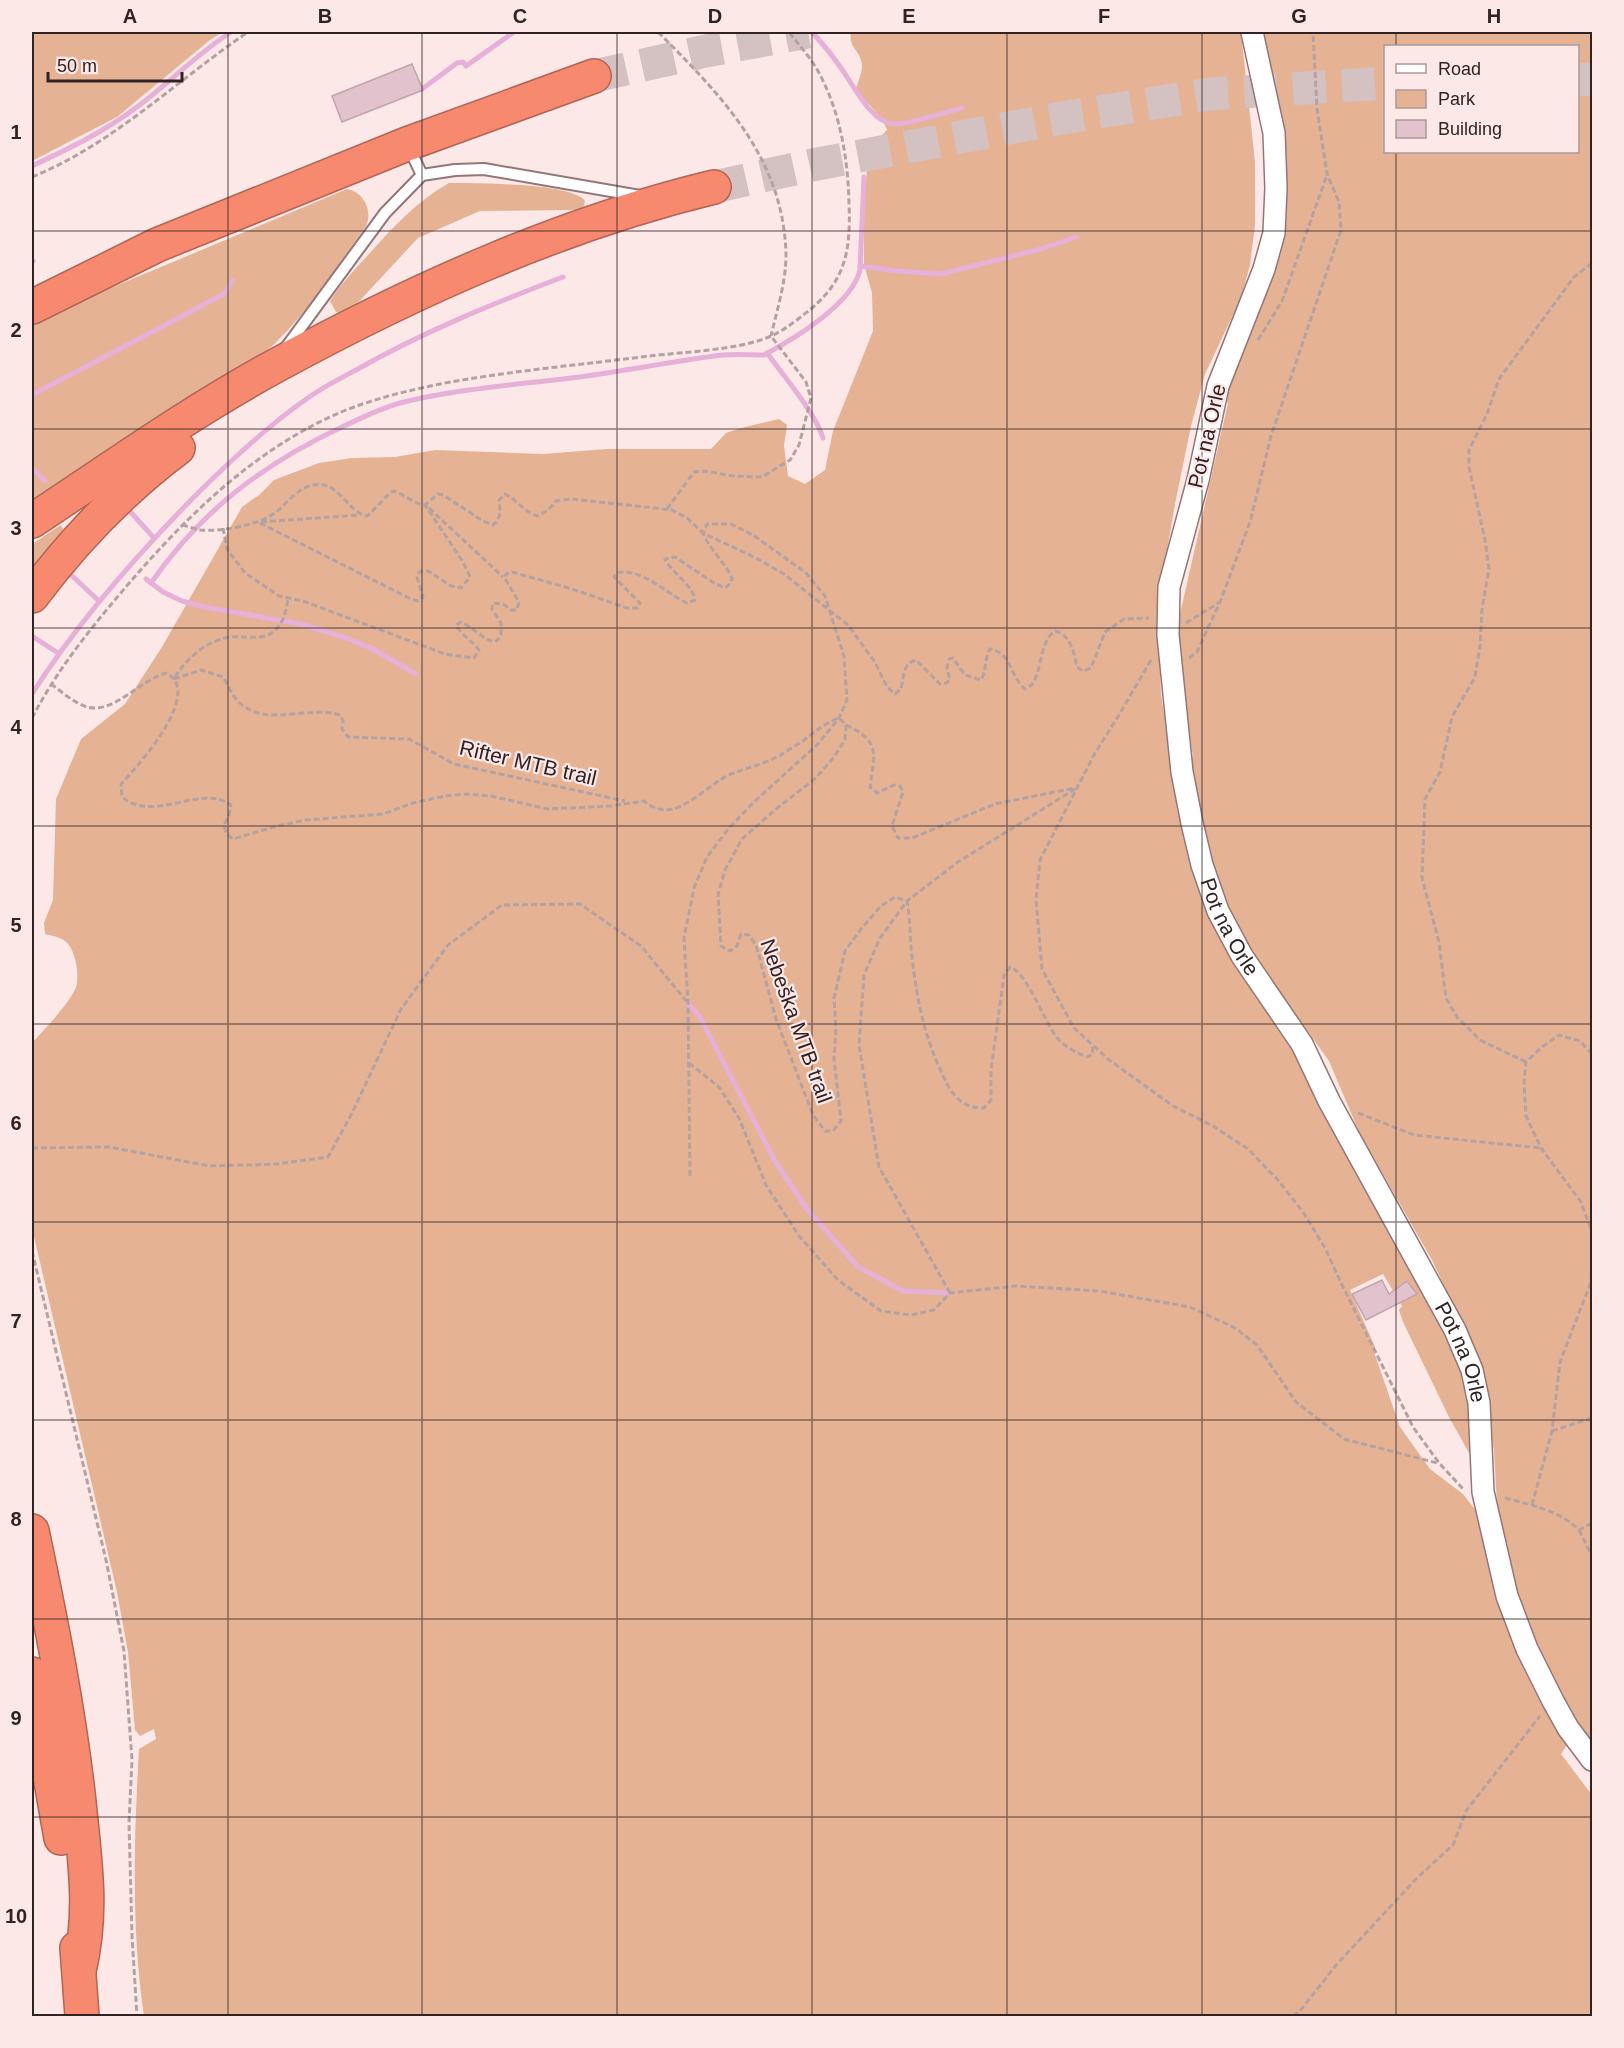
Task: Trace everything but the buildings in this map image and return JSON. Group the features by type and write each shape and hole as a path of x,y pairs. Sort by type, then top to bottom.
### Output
{"highway":[{"path":"32,290 157,245 407,144 594,76"},
{"path":"32,520 263,374 392,306 480,266 568,232 661,200 714,187"},
{"path":"32,596 86,531 118,498 148,471 204,428 263,374"},
{"path":"32,1531 61,1675 84,1848 88,1915 79,1971"},
{"path":"32,1674 68,1876 82,2016"}],"street":[{"name":"Pot na Orle","path":"1252,32 1274,133 1276,188 1274,233 1264,269 1218,386 1198,480 1169,587 1168,627 1172,675 1182,772 1188,803 1203,865 1218,910 1242,956 1302,1044 1329,1101 1455,1330 1472,1370 1479,1403 1483,1492 1507,1596 1527,1649 1553,1701 1568,1728 1593,1760"}],"lane":[{"path":"407,144 422,175"},
{"path":"263,374 286,348 385,213 422,175 484,169 661,200"}],"path":[{"path":"32,177 124,125 198,67 248,32"},
{"path":"658,32 702,76 746,129 760,153 773,186 784,225 786,257 771,336 806,382 811,398 799,445 790,460 762,477 733,476 705,471 694,472 667,509"},
{"path":"32,718 51,684 82,640 152,556 223,488 272,449 318,423 372,401 405,391 487,375 737,345 771,336 793,323 822,299 837,280 843,267 849,241 845,154 834,109 819,72 789,32"},
{"path":"1172,675 1197,652 1220,602 1250,522 1271,436 1341,230 1339,202 1327,174 1317,109 1313,32"},
{"path":"1253,349 1282,301 1327,174"},
{"path":"1526,1062 1480,1040 1457,1017 1446,998 1439,942 1422,878 1425,799 1440,771 1452,717 1475,677 1480,646 1482,609 1489,569 1469,467 1469,450 1487,414 1499,379 1574,277 1593,263"},
{"path":"260,523 275,514 297,492 314,484 331,487 360,514"},
{"path":"184,525 200,530 360,514 367,516 379,506 386,496 393,491 399,492 417,504 425,505 504,577 519,602 517,610 511,610 503,604 493,603 492,609 501,623 501,636 495,642 486,640 474,628 461,622 456,624 463,636 479,650 474,657 445,654 313,604 279,596 245,573 226,549 223,528"},
{"path":"425,505 438,494 443,495 483,522 493,525 498,521 500,514 499,500 505,494 513,498 526,512 538,516 556,501 572,499 667,509 687,518 703,533 748,553 784,574 848,625 875,662 886,687 895,694 902,689 904,669 910,661 916,660 940,684 950,680 947,668 948,659 954,658 965,675 981,681 985,672 986,655 990,649 998,650 1020,685 1025,689 1035,681 1049,635 1055,631 1062,633 1069,641 1077,667 1083,671 1091,668 1105,632 1124,619 1137,617 1168,627"},
{"path":"260,523 418,601 423,597 417,577 419,572 428,571 451,586 461,588 470,577 463,562 425,505"},
{"path":"504,577 512,572 627,608 638,608 640,603 614,577 616,573 624,571 651,580 674,597 687,603 694,600 693,594 669,567 665,559 675,557 725,588 732,578 724,562 708,544 703,533 707,524 730,525 753,535 806,573 825,596 844,656 847,700 839,718 818,744 729,828 707,857 694,888 684,938 688,1003 690,1177"},
{"path":"174,679 182,666 201,648 228,638 261,637 279,628 286,614 288,597"},
{"path":"1220,602 1168,627 1095,753 1040,860 1036,899 1042,969 1074,1028 1108,1059 1173,1106 1213,1125 1248,1149 1304,1212 1325,1248 1413,1426 1439,1463 1491,1522"},
{"name":"Rifter MTB trail","path":"174,679 201,670 224,677 239,704 254,713 297,715 328,711 340,715 343,721 342,729 348,737 409,739 454,764 629,802"},
{"path":"51,684 84,706 99,709 128,695 156,675 166,673 174,679 178,689 172,714 163,732 142,762 121,784 122,797 130,804 148,807 213,799 225,801 231,805 230,815 224,825 226,833 233,839 306,820 383,814 445,795 491,796 548,810 611,806 644,801 653,808 667,811 682,806 730,775 778,756 804,741 826,722 839,718"},
{"path":"839,718 857,730 872,745 875,758 870,787 877,794 894,785 900,786 903,792 892,826 898,838 912,838 995,804 1077,788"},
{"name":"Nebeška MTB trail","path":"846,724 845,740 816,778 742,839 725,870 718,895 721,946 730,951 737,946 741,934 749,935 756,945 776,1019 813,1115 825,1131 833,1131 841,1121 834,1059 836,1029 834,998 845,951 881,906 895,897 907,901"},
{"path":"950,1293 879,1167 859,1045 864,975 880,938 907,901 958,862 1077,788"},
{"path":"907,901 919,1003 928,1043 945,1080 960,1102 972,1108 984,1108 991,1100 991,1070 1004,975 1010,967 1017,969 1059,1040 1087,1057 1093,1054 1092,1044"},
{"path":"32,1148 109,1147 210,1166 277,1164 328,1157 352,1113 401,1009 448,945 502,905 580,904 641,946 688,1003"},
{"path":"1593,1054 1580,1041 1559,1035 1526,1062 1524,1083 1526,1116 1541,1148 1581,1202 1593,1232"},
{"path":"689,1063 719,1088 739,1118 766,1185 799,1236 838,1280 881,1311 911,1315 934,1310 950,1293 1016,1286 1099,1291 1190,1307 1235,1328 1257,1345 1296,1402 1344,1439 1439,1463"},
{"path":"1329,1101 1414,1135 1541,1148"},
{"path":"32,1251 106,1560 124,1651 132,1761 129,1824 137,2016"},
{"path":"1532,1505 1552,1431 1560,1362 1591,1282 1593,1260"},
{"path":"1552,1431 1593,1418"},
{"path":"1483,1492 1561,1515 1579,1530 1593,1556"},
{"path":"1579,1530 1593,1523"},
{"path":"1293,2016 1300,2011 1337,1964 1417,1878 1453,1845 1466,1811 1553,1701"}],"green space":[{"path":"32,32 223,32 210,40 117,117 32,161"},
{"path":"851,32 1241,32 1255,162 1255,225 1250,265 1241,298 1205,374 1191,426 1160,591 1158,626 1161,695 1186,847 1193,868 1261,1001 1303,1067 1344,1143 1361,1181 1387,1224 1456,1353 1473,1405 1476,1448 1469,1453 1403,1322 1399,1310 1402,1306 1383,1274 1350,1290 1375,1347 1374,1352 1400,1427 1430,1469 1463,1494 1483,1520 1529,1675 1567,1745 1561,1754 1592,1795 1592,2016 144,2016 135,1916 137,1782 139,1749 156,1739 154,1729 140,1736 135,1730 128,1652 117,1592 32,1228 32,1043 71,997 77,980 76,962 71,948 65,941 45,934 44,923 53,900 56,799 81,739 125,704 162,647 242,507 274,480 319,463 352,458 395,457 435,450 543,454 607,449 711,449 726,433 779,419 787,425 784,446 788,476 805,484 825,470 833,431 873,331 872,293 864,264 864,211 868,153 873,144 887,130 885,124 856,89 862,64 851,42"},
{"path":"1255,32 1592,32 1592,1747 1578,1728 1521,1619 1497,1505 1494,1450 1473,1347 1432,1260 1360,1134 1329,1061 1249,952 1215,875 1188,761 1193,756 1180,668 1180,614 1228,403 1223,399 1259,299 1272,161"},
{"path":"449,183 543,187 577,195 585,201 583,209 575,210 480,211 418,238 352,309 341,313 336,312 330,301 353,271 406,215"},
{"path":"347,189 358,194 366,203 368,220 366,226 328,280 286,332 253,363 32,506 32,321"},
{"path":"61,525 63,529 61,535 32,571 32,544"}],"waterway":[{"path":"32,166 86,140 124,116 231,32"},
{"path":"422,89 457,63 463,62 466,66 514,32"},
{"path":"812,32 838,63 863,102 886,122 894,124 908,122 962,108"},
{"path":"151,583 191,533 236,492 260,474 313,441 385,408 421,398 464,391 590,376 685,360 723,355 764,355 805,330 834,308 855,283 860,270 864,177"},
{"path":"860,266 941,274 1041,249 1076,237"},
{"path":"32,694 87,617 128,568 206,485 276,422 324,388 381,356 484,308 563,277"},
{"path":"32,395 224,294 233,280"},
{"path":"767,353 814,418 823,438"},
{"path":"32,468 45,481"},
{"path":"128,509 154,538"},
{"path":"69,573 99,601"},
{"path":"146,579 163,592 182,601 301,624 346,638 371,648 416,674"},
{"path":"32,636 58,653"},
{"path":"688,1003 701,1019 775,1161 807,1209 858,1267 903,1291 950,1293"}],"tunnel":[{"path":"594,76 706,51 808,32"},
{"path":"1579,80 1592,79"},
{"path":"714,187 812,165 1062,118 1210,94 1384,83"}]}
